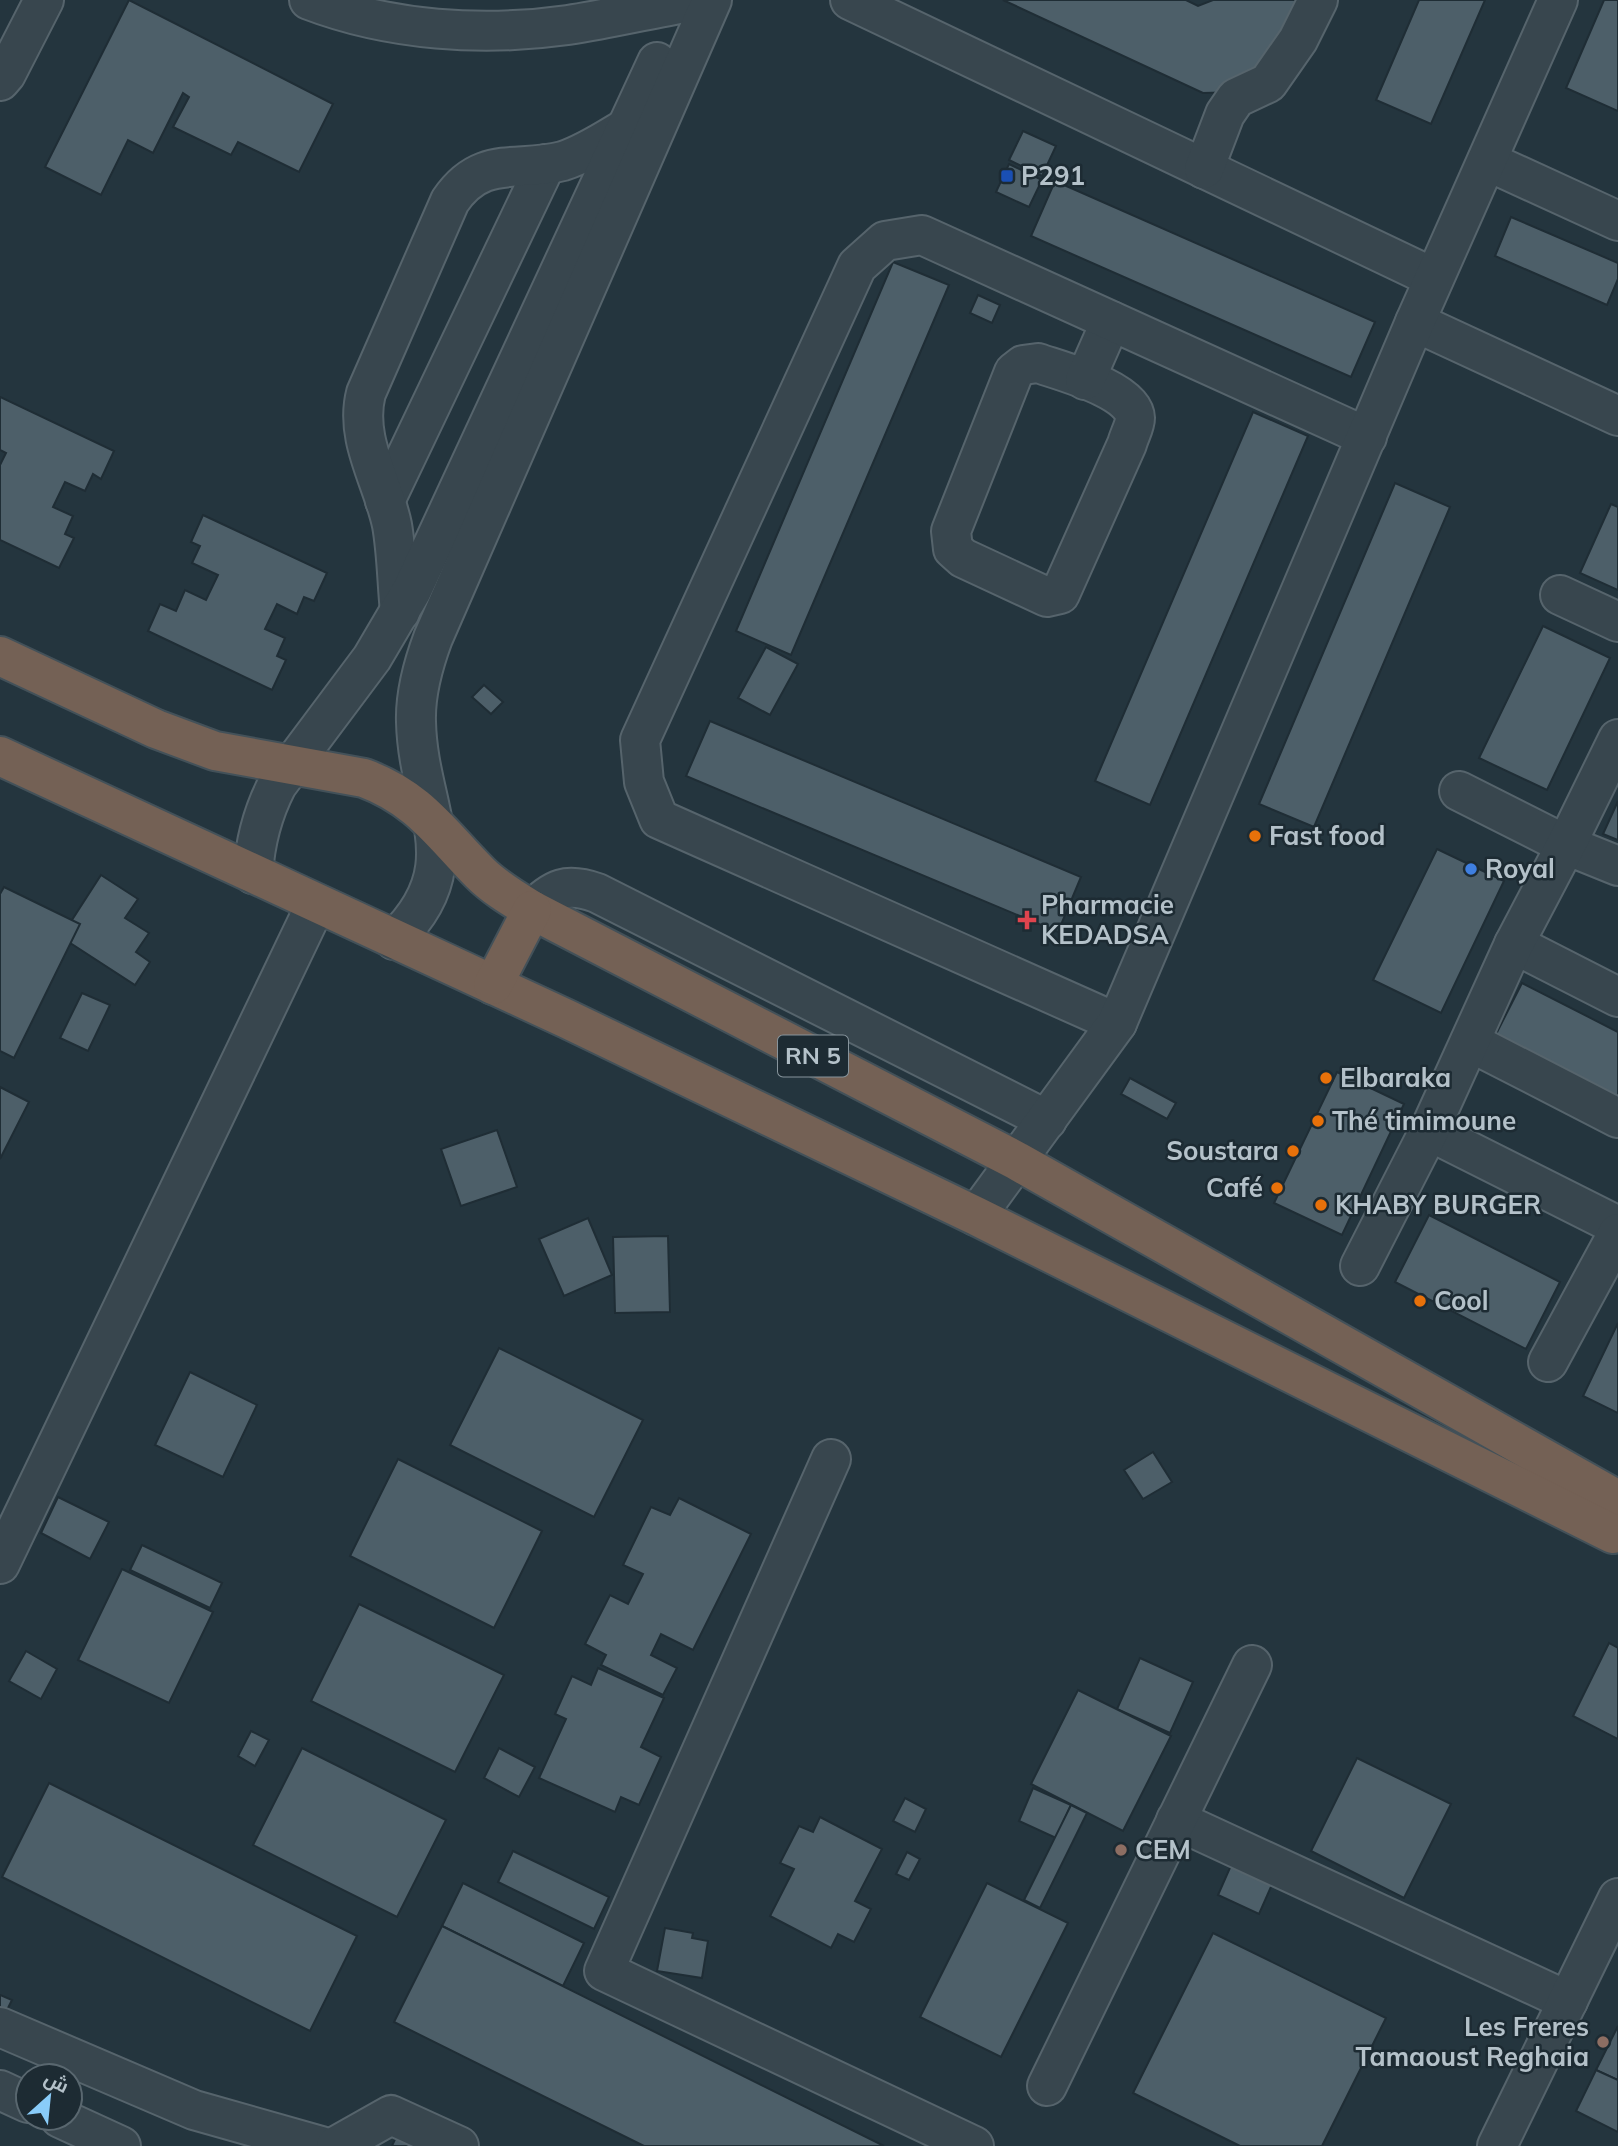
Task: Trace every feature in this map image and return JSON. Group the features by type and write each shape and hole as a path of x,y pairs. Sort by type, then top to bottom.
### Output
{"highway":[{"name":"RN 5","path":"0,656 188,742 215,751 365,778 385,786 433,821 488,880 532,910 1017,1161 1616,1520"},
{"name":"RN 5","path":"0,756 493,985 1616,1520"},
{"path":"493,985 532,910"}],"street":[{"path":"0,81 44,0"},
{"path":"309,0 385,21 446,29 507,30 568,25 694,1"},
{"path":"850,0 1434,278"},
{"path":"1204,169 1230,106 1236,98 1268,83 1298,40 1318,0"},
{"path":"976,1216 1117,1023 1415,322 1558,0"},
{"path":"253,874 259,827 277,785 359,677 412,590 626,128 694,1"},
{"path":"394,940 419,912 434,877 436,840 418,749 416,720 423,665 694,1"},
{"path":"400,612 393,533 363,430 363,406 366,393 450,201 458,189 480,172 494,168 546,164 577,156 626,128"},
{"path":"1487,162 1618,221"},
{"path":"385,500 546,164"},
{"path":"1117,1023 659,819 644,782 640,740 857,266 885,241 922,235 1367,437"},
{"path":"1085,380 1111,321"},
{"path":"1415,322 1618,415"},
{"path":"1038,363 1085,380 1119,394 1132,405 1135,419 1127,444 1060,594 1047,597 963,558 953,549 951,531 1014,372 1023,365 1038,363"},
{"path":"1560,595 1618,622"},
{"path":"1360,1266 1429,1131 1514,944 1618,739"},
{"path":"1460,792 1566,845 1618,866"},
{"path":"532,910 560,888 584,888 597,893 1047,1120"},
{"path":"0,1564 316,904"},
{"path":"1514,944 1618,997"},
{"path":"1470,1042 1618,1118"},
{"path":"1429,1131 1618,1226"},
{"path":"1548,1362 1618,1233"},
{"path":"831,1458 604,1971 974,2146"},
{"path":"1047,2086 1252,1665"},
{"path":"1176,1820 1568,2001"},
{"path":"1497,2146 1618,1898"},
{"path":"0,2027 194,2110 321,2146"},
{"path":"336,2146 391,2115 459,2146"},
{"path":"84,2129 121,2146"}],"building":[{"path":"129,0 333,104 299,172 238,142 231,155 173,127 189,97 183,93 153,153 128,140 101,195 45,167"},
{"path":"1003,0 1186,0 1198,6 1213,0 1304,0 1240,92 1203,93"},
{"path":"1419,0 1485,0 1431,124 1376,100"},
{"path":"1604,0 1618,0 1618,111 1566,88"},
{"path":"1023,131 1056,146 1042,176 1009,160"},
{"path":"1009,164 1042,180 1029,207 996,192"},
{"path":"1055,181 1375,322 1351,377 1031,236"},
{"path":"1511,217 1618,263 1618,279 1607,305 1495,256"},
{"path":"893,262 949,285 791,655 736,631"},
{"path":"978,295 1000,305 992,323 970,313"},
{"path":"0,397 114,451 101,479 93,474 85,491 65,482 53,507 73,516 65,534 74,538 59,568 0,540 0,465 6,453 0,450"},
{"path":"1253,412 1308,436 1150,805 1095,781"},
{"path":"1395,483 1450,507 1314,827 1259,804"},
{"path":"1611,504 1618,507 1618,590 1580,573"},
{"path":"203,515 327,573 314,601 304,597 297,614 277,604 265,629 285,638 277,656 286,660 272,690 148,631 160,604 176,611 185,590 206,600 218,575 192,563 200,546 191,542"},
{"path":"1543,626 1610,658 1547,790 1479,758"},
{"path":"766,647 798,664 770,715 738,698"},
{"path":"484,685 503,702 491,714 472,697"},
{"path":"710,721 1081,877 1058,932 686,776"},
{"path":"1618,801 1618,840 1603,834"},
{"path":"1437,849 1504,881 1441,1013 1373,980"},
{"path":"101,875 138,899 125,918 149,933 136,952 150,962 135,985 61,937"},
{"path":"4,887 80,924 14,1058 0,1051 0,894"},
{"path":"1522,983 1618,1032 1618,1116 1488,1050"},
{"path":"82,993 110,1005 88,1051 60,1038"},
{"path":"1337,1072 1404,1104 1342,1235 1274,1203"},
{"path":"1130,1078 1176,1103 1167,1119 1121,1094"},
{"path":"0,1087 29,1102 0,1159"},
{"path":"497,1130 517,1187 461,1206 441,1149"},
{"path":"1429,1215 1560,1282 1526,1349 1395,1282"},
{"path":"588,1218 612,1275 564,1296 539,1239"},
{"path":"668,1236 670,1312 615,1313 613,1237"},
{"path":"1618,1323 1618,1413 1583,1396"},
{"path":"499,1348 643,1420 594,1517 450,1445"},
{"path":"190,1372 257,1405 223,1477 155,1445"},
{"path":"1153,1452 1172,1482 1143,1499 1124,1470"},
{"path":"398,1459 542,1531 494,1628 350,1556"},
{"path":"58,1497 109,1522 90,1559 41,1533"},
{"path":"679,1498 751,1534 693,1650 661,1634 651,1655 677,1668 663,1695 601,1665 606,1655 585,1644 610,1595 628,1604 643,1574 623,1565 651,1507 670,1515"},
{"path":"142,1545 222,1583 210,1608 130,1570"},
{"path":"122,1569 213,1612 169,1703 78,1660"},
{"path":"359,1604 504,1675 455,1772 311,1701"},
{"path":"1609,1643 1618,1648 1618,1739 1573,1716"},
{"path":"26,1651 57,1669 41,1699 9,1681"},
{"path":"1140,1658 1193,1682 1170,1733 1117,1709"},
{"path":"598,1668 664,1698 641,1747 661,1757 639,1805 621,1797 615,1812 539,1778 566,1719 555,1714 572,1676 591,1685"},
{"path":"1078,1690 1171,1736 1123,1831 1031,1784"},
{"path":"251,1731 269,1740 255,1766 238,1756"},
{"path":"302,1748 446,1820 397,1917 253,1845"},
{"path":"499,1748 535,1767 519,1797 484,1778"},
{"path":"1357,1758 1451,1804 1404,1898 1311,1851"},
{"path":"49,1783 357,1936 310,2031 2,1877"},
{"path":"1033,1788 1071,1805 1056,1838 1019,1821"},
{"path":"905,1798 926,1809 915,1832 893,1821"},
{"path":"1071,1805 1087,1813 1040,1908 1024,1900"},
{"path":"820,1817 882,1849 855,1901 871,1909 854,1942 838,1934 831,1948 770,1916 794,1869 780,1863 799,1826 813,1832"},
{"path":"513,1851 609,1897 594,1929 498,1882"},
{"path":"907,1852 920,1859 909,1880 896,1874"},
{"path":"1236,1854 1277,1873 1259,1914 1218,1895"},
{"path":"463,1883 584,1943 563,1986 442,1926"},
{"path":"987,1883 1068,1923 1001,2057 920,2017"},
{"path":"442,1926 884,2146 644,2146 394,2022"},
{"path":"665,1928 693,1933 692,1938 708,1941 702,1978 657,1971"},
{"path":"1213,1933 1386,2018 1322,2146 1240,2146 1133,2093"},
{"path":"0,1995 12,2000 0,2024"},
{"path":"1618,2026 1618,2080 1596,2070"},
{"path":"1596,2070 1618,2080 1618,2132 1576,2111"},
{"path":"396,2137 414,2146 392,2146"}],"place":[{"name":"P291","path":"1007,176"},
{"name":"Fast food","path":"1255,836"},
{"name":"Royal","path":"1471,869"},
{"name":"Pharmacie KEDADSA","path":"1027,920"},
{"name":"Elbaraka","path":"1326,1078"},
{"name":"Thé timimoune","path":"1318,1121"},
{"name":"Soustara","path":"1293,1151"},
{"name":"Café","path":"1277,1188"},
{"name":"KHABY BURGER","path":"1321,1205"},
{"name":"Cool","path":"1420,1301"},
{"name":"CEM","path":"1121,1850"},
{"name":"Les Freres Tamaoust Reghaia","path":"1603,2042"}]}
